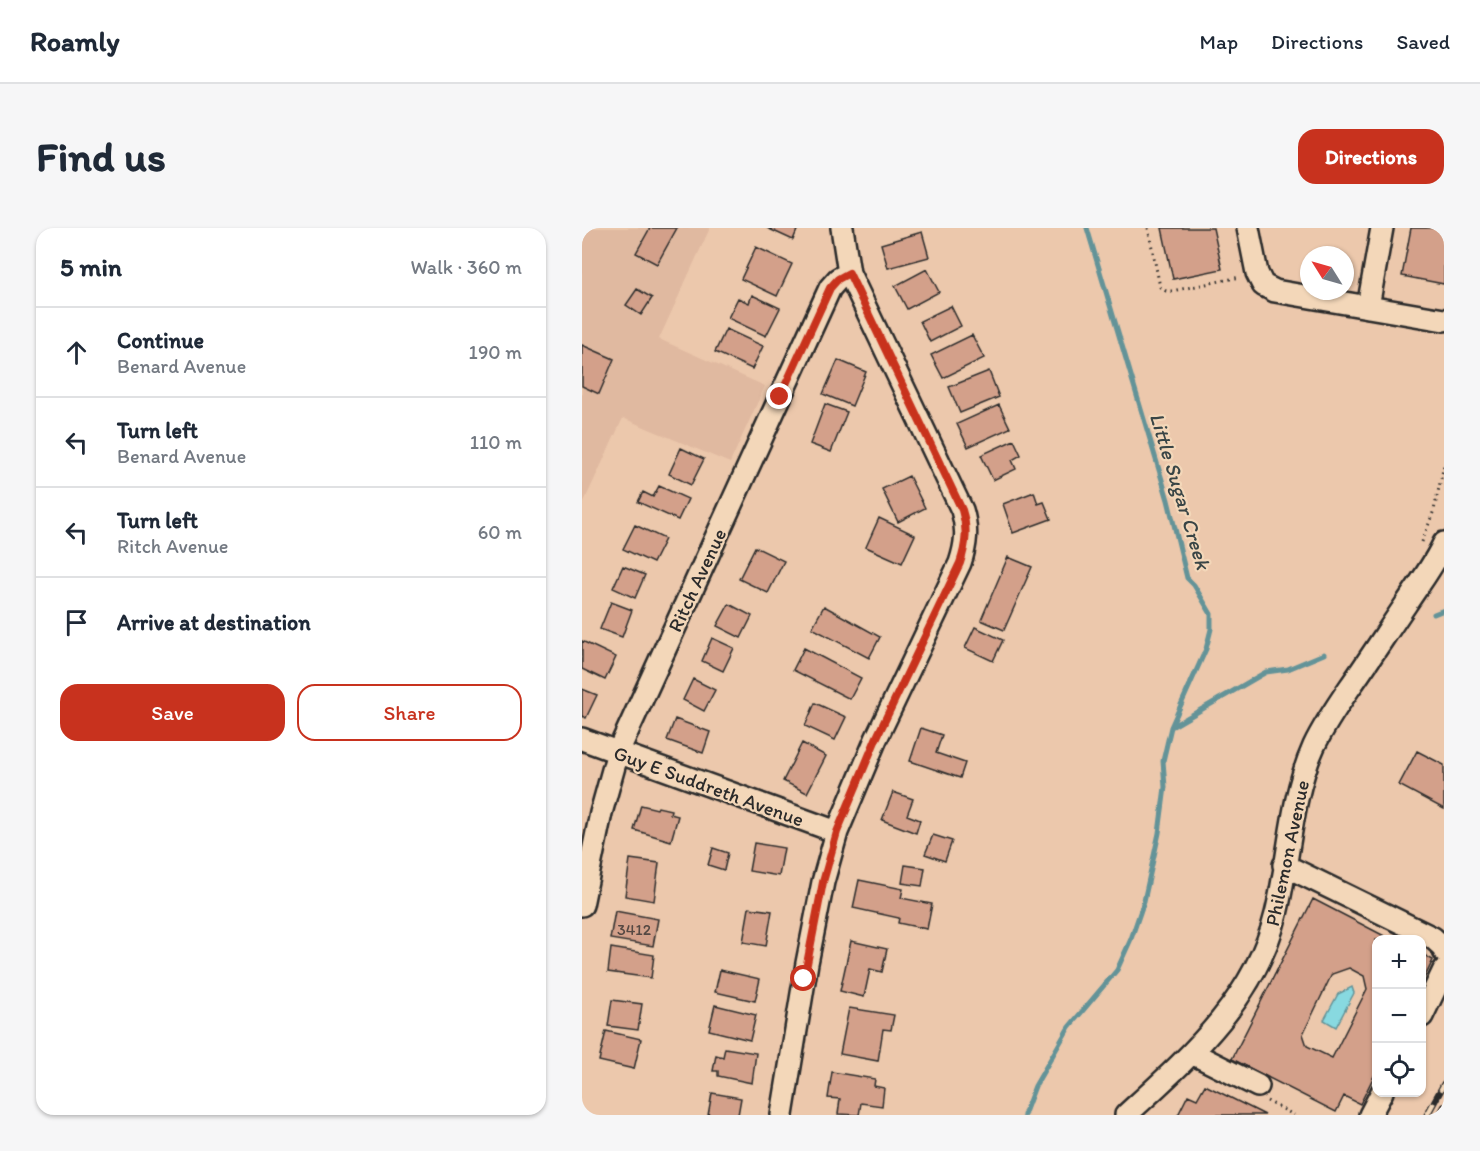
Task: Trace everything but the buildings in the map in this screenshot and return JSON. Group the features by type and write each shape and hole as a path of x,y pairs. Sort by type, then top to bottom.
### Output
{"street":[{"path":"782,1115 809,952 823,882 837,832 876,739 966,546 966,528 962,510 849,273 842,228"},
{"path":"1248,228 1257,273 1263,285 1275,291 1444,321"},
{"path":"1368,307 1382,228"},
{"name":"Ritch Avenue","path":"582,904 601,813 618,752 830,288 838,279 849,273"},
{"name":"Philemon Avenue","path":"1126,1115 1216,1028 1241,993 1263,952 1276,914 1295,804 1315,745 1331,715 1427,574 1444,543"},
{"name":"Guy E Suddreth Avenue","path":"582,739 837,832"},
{"path":"1284,865 1434,938 1444,951"},
{"path":"1426,1008 1444,970"},
{"path":"1192,1053 1258,1086"},
{"path":"1370,1115 1379,1097"}],"path":[{"path":"1148,228 1162,290 1172,291 1241,276"},
{"path":"1421,544 1434,510 1444,465"}],"shaded area":[{"path":"582,228 710,228 659,339 765,386 730,463 623,418 582,506"}],"water":[{"path":"1352,987 1354,993 1336,1027 1324,1020 1338,994"}],"waterway":[{"name":"Little Sugar Creek","path":"1024,1115 1035,1086 1069,1027 1117,970 1131,939 1144,901 1159,833 1165,787 1163,761 1171,727 1206,649 1211,629 1211,614 1194,585 1187,578 1168,500 1087,228"},
{"path":"1434,614 1444,610"},
{"path":"1173,726 1266,672 1288,669 1324,654"}],"railway":[{"path":"1427,1115 1444,1084"},
{"path":"1440,1115 1444,1107"}],"route":[{"path":"780,397 830,288 838,279 849,273 962,510 966,528 966,546 960,563 876,739 837,832 823,882 804,979"}]}
